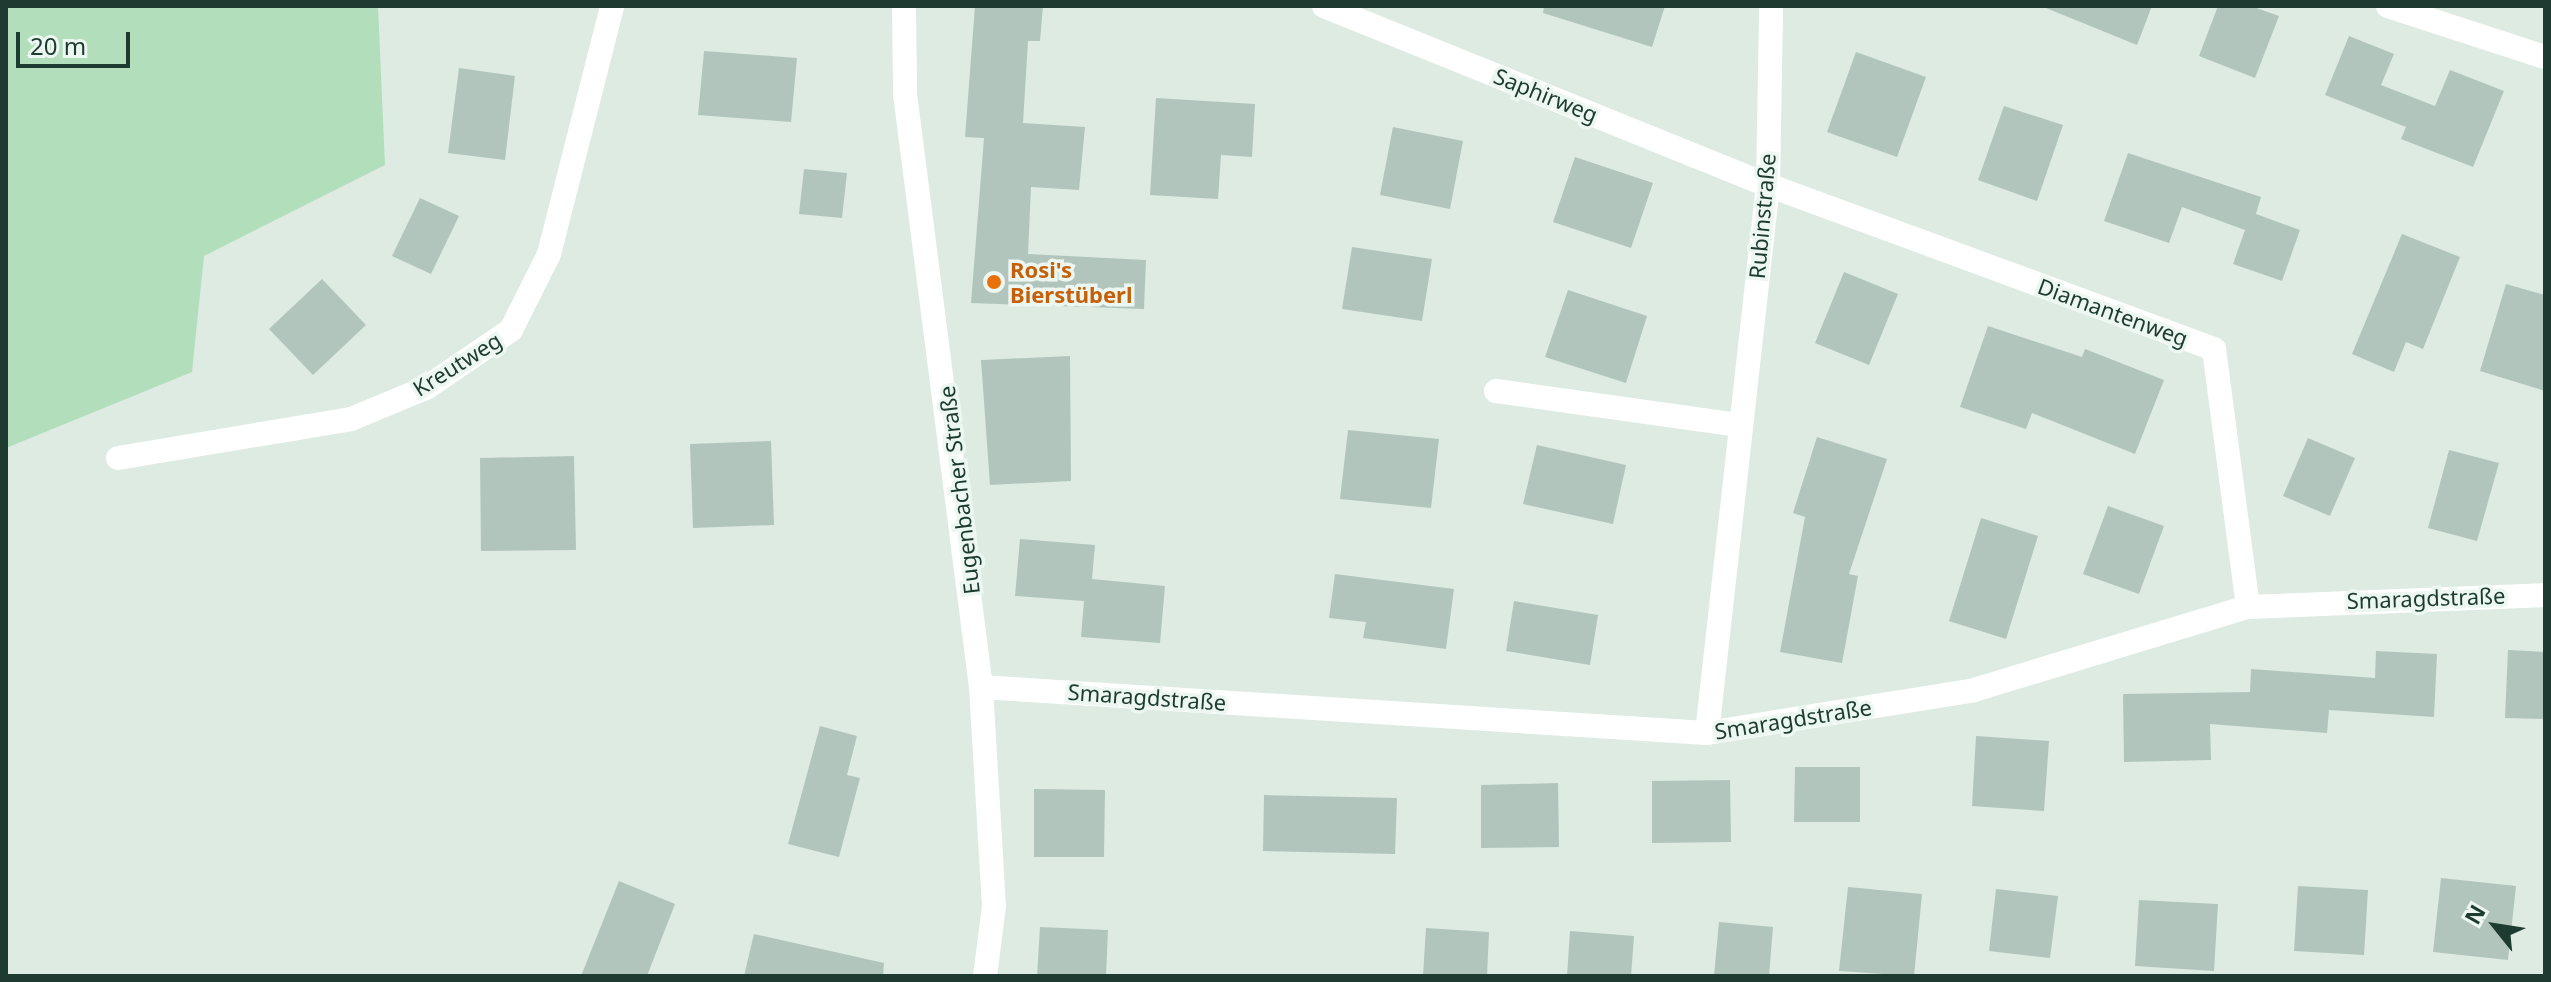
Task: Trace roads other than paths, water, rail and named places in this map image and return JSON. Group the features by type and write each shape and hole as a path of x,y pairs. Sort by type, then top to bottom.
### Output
{"street":[{"name":"Kreutweg","path":"118,458 351,419 426,388 511,330 549,254 612,6"},
{"name":"Eugenbacher Straße","path":"904,6 905,94 981,687 994,906 985,976"},
{"name":"Saphirweg","path":"1324,6 1768,185"},
{"name":"Rubinstraße","path":"1707,733 1738,425 1768,185 1771,6"},
{"path":"2388,6 2545,57"},
{"name":"Diamantenweg","path":"1768,185 2214,349 2248,607"},
{"path":"1496,391 1738,425"},
{"name":"Smaragdstraße","path":"981,687 1707,733 1974,690 2248,607 2545,595"}],"place":[{"name":"Rosi's Bierstüberl","path":"994,282"}]}
